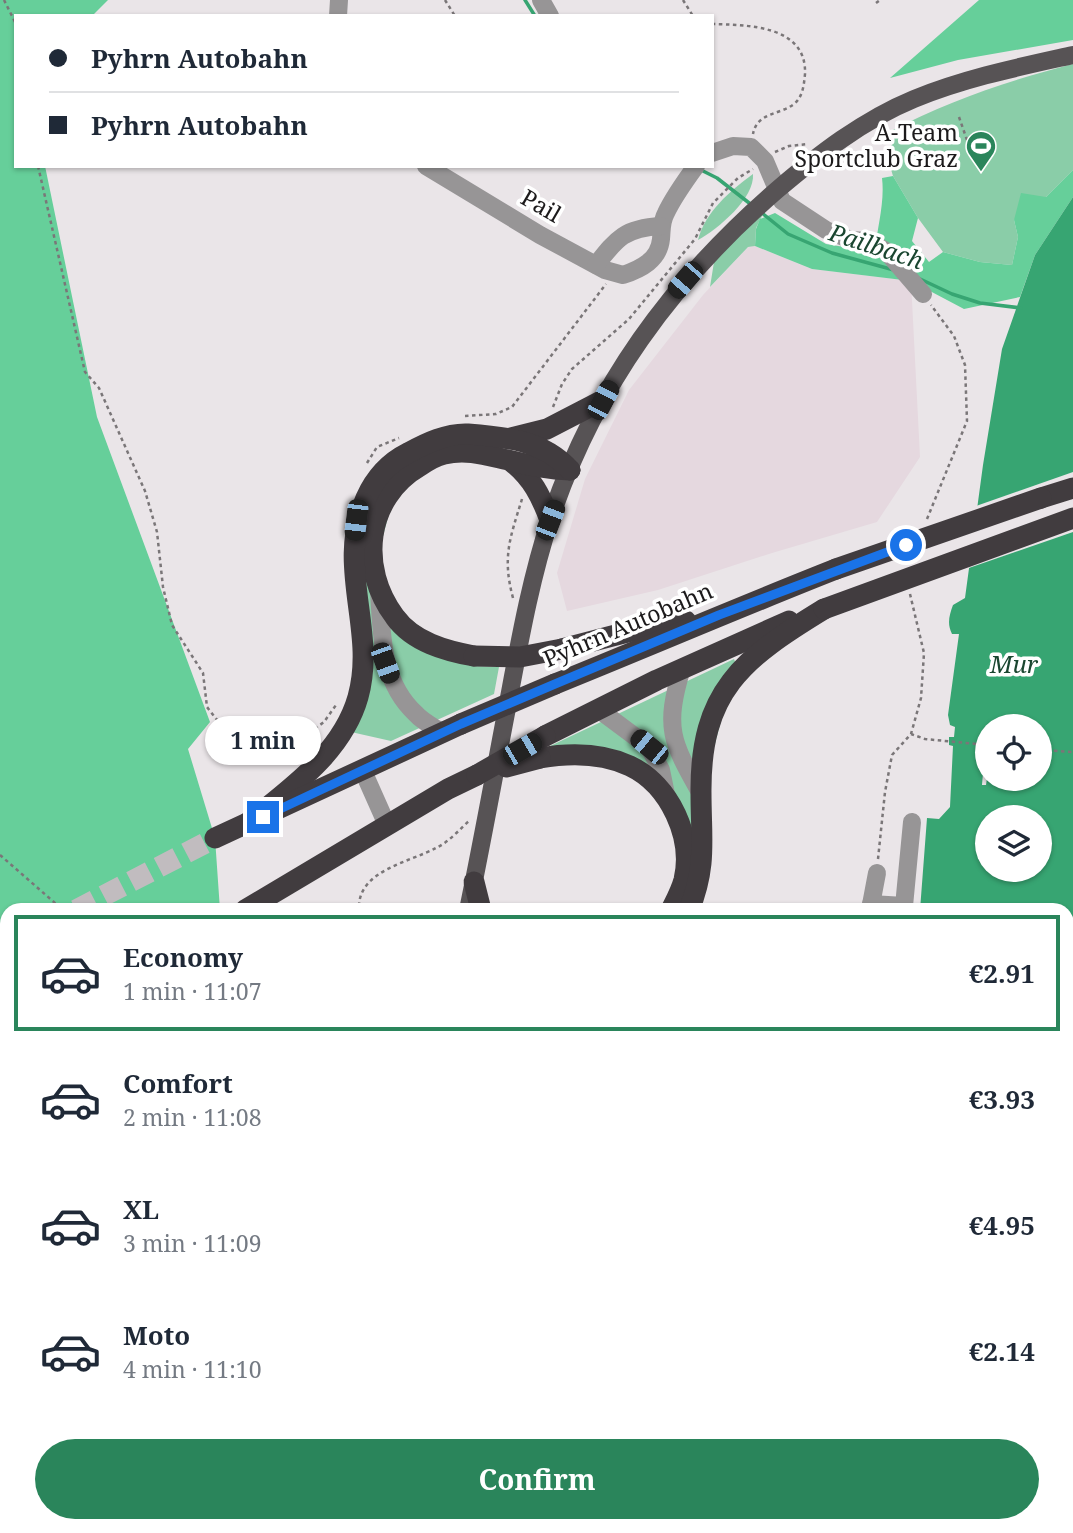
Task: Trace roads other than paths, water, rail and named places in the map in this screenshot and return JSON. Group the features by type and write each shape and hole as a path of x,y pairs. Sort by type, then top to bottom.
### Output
{"highway":[{"path":"511,438 547,429 603,400"},
{"path":"244,826 291,788 332,748 358,697 363,652 353,573 353,547 356,520 377,478 402,456 438,439 461,434 511,438 550,451 569,470"},
{"path":"569,470 549,469 479,452 444,454 409,472 383,501 373,529 371,561 379,591 396,619 417,637 446,651 474,656 520,657 643,628 719,615"},
{"path":"510,461 525,473 536,487 550,520"},
{"name":"Pyhrn Autobahn","path":"215,838 452,729 719,615 836,569 1073,488"},
{"path":"257,903 449,789 545,736 682,668 773,626 1073,518"},
{"path":"691,903 701,872 702,755 712,714 737,674 778,637 824,609"},
{"path":"477,775 565,754 599,758 631,766 652,783 672,805 682,834 686,859 685,878 674,903"},
{"path":"474,881 479,903"}],"main road":[{"path":"469,903 525,614 550,520 569,470 614,379 672,295 716,246 807,163 876,118 912,100 958,83 1073,55"}],"street":[{"path":"714,150 733,146 751,147 765,161 782,201 826,230 851,240 868,241 886,251 923,294"},
{"name":"Pail","path":"429,168 540,235 596,265 623,275 647,264 656,256 661,242 661,226"},
{"path":"596,265 620,236 645,227 661,226 682,184 694,168"},
{"path":"379,591 385,663 394,687 415,714 452,729"},
{"path":"682,668 673,696 671,727 680,758 701,794"},
{"path":"598,709 649,747 661,770 667,799"},
{"path":"363,771 387,825"},
{"path":"904,903 912,822"},
{"path":"872,903 877,873"}],"water":[{"name":"Mur","path":"1073,197 1073,903 921,903 927,818 939,819 950,807 953,746 949,745 949,737 954,737 955,727 950,725 948,715 959,634 952,634 949,627 950,616 953,605 965,598 1002,349 1035,255"}],"waterway":[{"name":"Pailbach","path":"525,0 534,14"},
{"name":"Pailbach","path":"699,169 717,178 753,206"},
{"name":"Pailbach","path":"762,213 788,234 832,253 894,270"},
{"name":"Pailbach","path":"918,278 952,294 980,303 1021,308"}],"tunnel":[{"path":"90,903 215,838"}],"place":[{"name":"A-Team Sportclub Graz","path":"981,173"}]}
